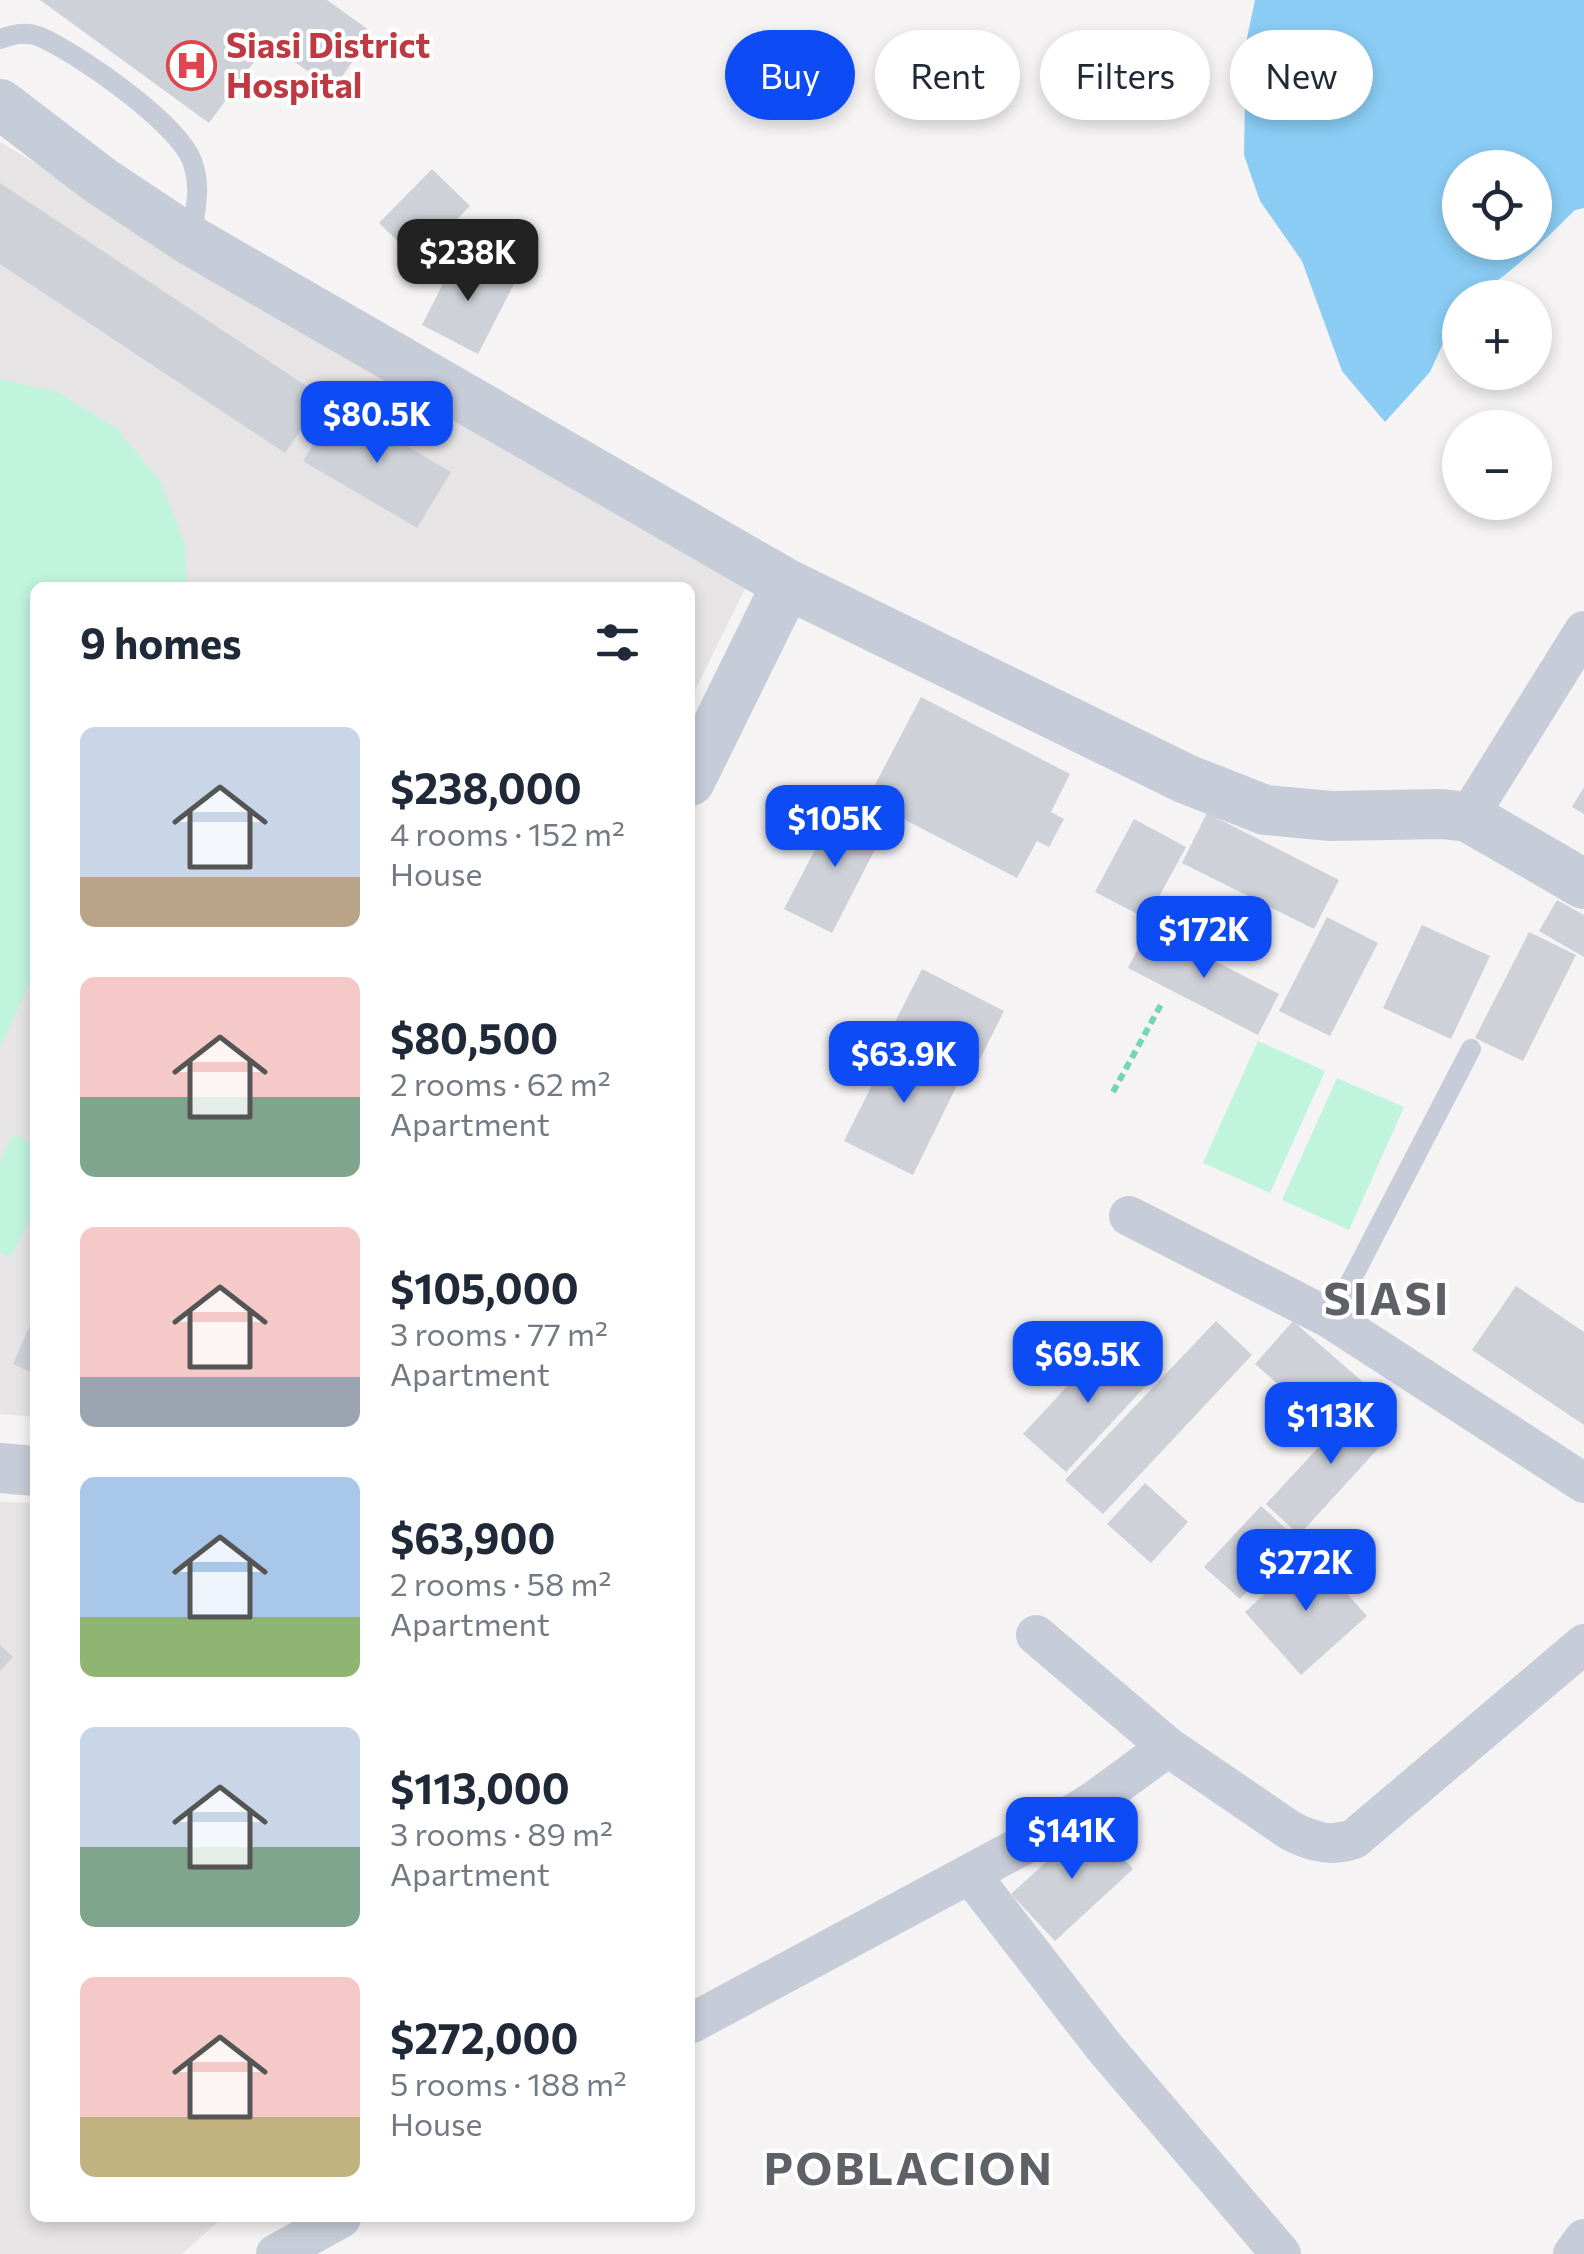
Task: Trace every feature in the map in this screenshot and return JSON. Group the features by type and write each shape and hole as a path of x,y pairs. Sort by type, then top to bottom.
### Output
{"street":[{"path":"0,104 101,180 190,240 787,584 1186,778 1265,810 1331,816 1468,817 1584,884"},
{"path":"695,771 787,584"},
{"path":"1468,817 1584,631"},
{"path":"1129,1216 1331,1319 1584,1483"},
{"path":"0,1468 30,1471"},
{"path":"1036,1635 1168,1747 1311,1841 1341,1843 1354,1838 1584,1644"},
{"path":"695,2021 1030,1842 1168,1747"},
{"path":"970,1874 1104,2048 1281,2254"},
{"path":"276,2254 334,2222"},
{"path":"1574,2254 1584,2239"}],"lane":[{"path":"0,39 12,35 38,36 107,77 174,133 192,158 199,186 190,240"},
{"path":"1331,1319 1471,1049"}],"path":[{"path":"1113,1092 1163,1001"}],"shaded area":[{"path":"0,142 746,587 695,690 695,582 30,582 30,1417 0,1414"},
{"path":"0,1502 30,1503 30,2222 218,2222 182,2254 0,2254"}],"green space":[{"path":"0,379 59,393 117,429 160,481 185,544 187,582 30,582 30,982 0,1048"},
{"path":"1258,1041 1325,1071 1270,1193 1203,1163"},
{"path":"1337,1078 1404,1107 1349,1230 1282,1200"},
{"path":"13,1134 30,1142 30,1218 11,1257 0,1252 0,1161"}],"water":[{"path":"1255,0 1584,0 1584,208 1575,210 1552,232 1552,150 1442,150 1442,260 1522,260 1498,280 1442,280 1442,346 1430,372 1385,422 1342,371 1302,261 1260,201 1244,155 1245,120 1373,120 1373,30 1249,30"}],"building":[{"name":"Siasi District Hospital","path":"40,0 327,0 373,33 333,89 268,43 209,123"},
{"path":"432,169 470,206 417,260 379,223"},
{"path":"0,183 323,397 285,453 0,264"},
{"path":"459,253 515,282 478,354 422,325"},
{"path":"337,405 451,472 417,528 303,461"},
{"path":"921,697 1070,774 1051,812 1064,819 1049,847 1037,841 1017,878 867,800"},
{"path":"1584,787 1584,814 1572,807"},
{"path":"838,806 885,830 832,933 784,909"},
{"path":"1207,813 1339,880 1314,929 1182,863"},
{"path":"1134,819 1186,847 1147,919 1095,892"},
{"path":"1557,900 1584,915 1584,957 1539,931"},
{"path":"1327,917 1378,943 1330,1036 1279,1011"},
{"path":"1422,925 1490,956 1451,1039 1383,1008"},
{"path":"1149,927 1279,994 1258,1035 1128,968"},
{"path":"1529,932 1576,955 1523,1061 1475,1038"},
{"path":"922,969 1004,1011 974,1071 891,1030"},
{"path":"896,1037 964,1071 913,1175 844,1141"},
{"path":"1516,1286 1584,1332 1584,1425 1472,1350"},
{"path":"1216,1321 1252,1355 1103,1514 1065,1480"},
{"path":"1293,1321 1365,1384 1326,1427 1255,1364"},
{"path":"30,1325 30,1372 13,1364"},
{"path":"1111,1339 1153,1378 1066,1472 1023,1434"},
{"path":"1363,1399 1396,1429 1299,1535 1266,1504"},
{"path":"1145,1483 1188,1522 1151,1563 1107,1524"},
{"path":"1261,1506 1296,1538 1240,1599 1204,1567"},
{"path":"1310,1553 1367,1616 1301,1675 1245,1612"},
{"path":"0,1645 13,1657 0,1671"},
{"path":"1090,1822 1133,1869 1055,1941 1011,1894"}],"place":[{"name":"Siasi District Hospital","path":"191,66"}],"district":[{"name":"SIASI","path":"1387,1299"},
{"name":"POBLACION","path":"909,2169"}]}
